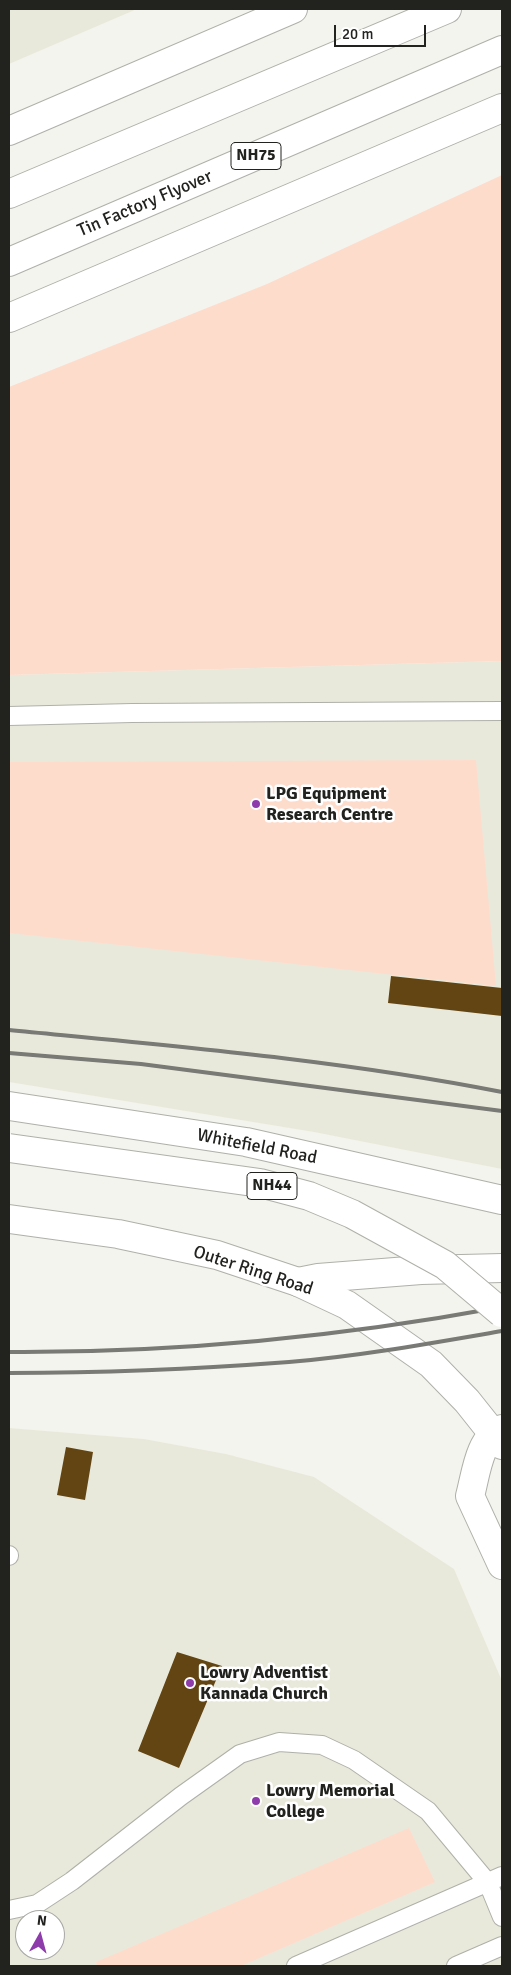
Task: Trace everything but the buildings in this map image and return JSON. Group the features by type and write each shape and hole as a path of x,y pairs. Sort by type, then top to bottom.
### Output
{"main road":[{"path":"9,131 292,9"},
{"path":"9,194 447,9"},
{"name":"Tin Factory Flyover","path":"9,262 502,50"},
{"path":"9,318 502,108"},
{"name":"Whitefield Road","path":"9,1106 246,1142 502,1200"},
{"name":"NH44","path":"9,1148 260,1182 309,1196 360,1218 446,1265 502,1313"},
{"name":"Outer Ring Road","path":"9,1219 118,1234 216,1255 298,1282 347,1305 431,1364 499,1436"},
{"path":"298,1282 318,1278 422,1270 502,1268"},
{"path":"499,1436 481,1453 470,1496 502,1565"}],"lane":[{"path":"9,716 142,713 502,711"},
{"path":"9,1910 37,1904 72,1881 180,1796 240,1754 279,1742 322,1745 354,1760 428,1811 495,1879 502,1917"},
{"path":"296,1966 495,1879"},
{"path":"456,1966 502,1946"}],"shaded area":[{"path":"9,9 137,9 9,64"},
{"path":"502,175 502,661 9,675 9,387 267,284"},
{"name":"LPG Equipment Research Centre","path":"502,661 502,1169 314,1132 9,1082 9,675"},
{"name":"LPG Equipment Research Centre","path":"476,760 496,986 9,933 9,762"},
{"name":"Lowry Memorial College","path":"9,1428 144,1439 226,1454 314,1477 454,1569 502,1681 502,1966 9,1966"},
{"path":"409,1828 435,1882 241,1966 97,1966 96,1962"}],"railway":[{"path":"9,1030 256,1055 380,1071 502,1092"},
{"path":"9,1053 141,1064 502,1111"},
{"path":"9,1352 133,1350 256,1341 379,1327 502,1307"},
{"path":"9,1373 149,1370 289,1362 369,1353 502,1331"}],"place":[{"name":"LPG Equipment Research Centre","path":"256,804"},
{"name":"Lowry Adventist Kannada Church","path":"190,1683"},
{"name":"Lowry Memorial College","path":"256,1801"}]}
